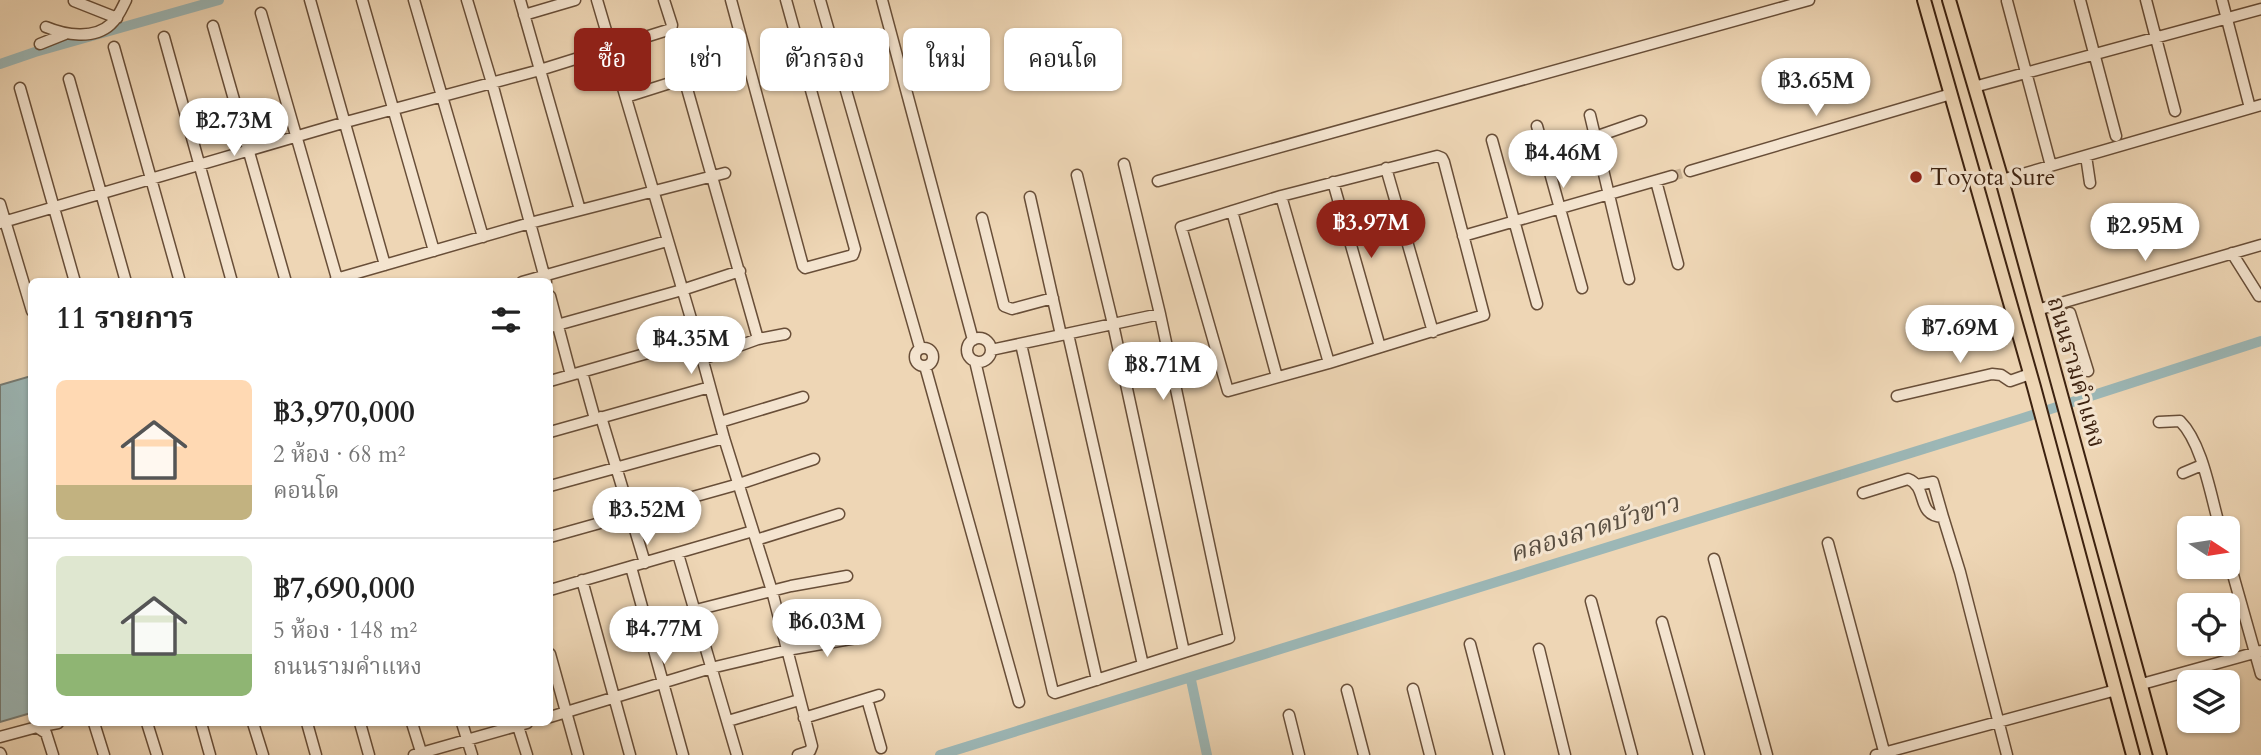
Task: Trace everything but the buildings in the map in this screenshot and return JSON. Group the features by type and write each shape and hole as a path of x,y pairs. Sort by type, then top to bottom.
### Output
{"main road":[{"name":"ถนนรามคำแหง","path":"1924,0 2032,381 2133,755"},
{"name":"ถนนรามคำแหง","path":"1949,0 2002,180 2160,755"},
{"path":"1945,74 1955,77 1962,74 1968,64"},
{"path":"1953,99 1976,93"}],"street":[{"path":"46,27 66,34 86,34 102,30 117,18 127,0"},
{"path":"310,0 385,265"},
{"path":"362,0 434,251"},
{"path":"415,0 483,237"},
{"path":"467,0 545,278"},
{"path":"520,0 580,210"},
{"path":"524,15 575,0"},
{"path":"597,0 605,28"},
{"path":"651,35 672,28 664,0"},
{"path":"730,0 805,268 853,255 855,249 786,0"},
{"path":"820,0 920,348 932,350 934,356 931,363 925,366 1019,702"},
{"path":"882,0 973,340"},
{"path":"1158,181 1809,0"},
{"path":"2080,0 2116,136"},
{"path":"2146,0 2175,111"},
{"path":"2222,0 2250,108"},
{"path":"74,1 117,18"},
{"path":"2007,1 2051,166"},
{"path":"1976,93 2028,74 2261,9"},
{"path":"261,13 336,278"},
{"path":"213,26 285,278"},
{"path":"40,44 66,34"},
{"path":"164,37 231,278"},
{"path":"114,47 179,278"},
{"path":"3,222 346,122 574,59"},
{"path":"69,79 126,278"},
{"path":"626,97 665,84"},
{"path":"20,88 74,278"},
{"path":"624,91 724,438 772,591 812,749 798,755"},
{"path":"688,91 758,339"},
{"path":"1690,171 1953,99"},
{"path":"2002,180 2261,105"},
{"path":"1590,115 1629,279"},
{"path":"1595,137 1642,121"},
{"path":"1537,126 1582,288"},
{"path":"1492,140 1537,304"},
{"path":"1437,156 1442,158 1484,315 1228,391 1181,226 1386,168 1437,156"},
{"path":"2086,156 2090,183"},
{"path":"975,361 982,362 989,358 991,350 990,344 979,338 968,345 967,352 975,361 1053,692 1055,694 1227,639 1229,635 1160,314 1124,164"},
{"path":"1386,168 1433,332"},
{"path":"343,278 530,223 725,173"},
{"path":"1077,175 1113,324 1184,652"},
{"path":"1463,236 1672,176"},
{"path":"1656,181 1678,264"},
{"path":"1333,182 1380,347"},
{"path":"1281,196 1329,363"},
{"path":"1030,197 1143,665"},
{"path":"0,204 3,222 28,299"},
{"path":"1232,211 1277,377"},
{"path":"982,218 1004,306 1012,309 1053,298"},
{"path":"548,278 667,241"},
{"path":"2037,310 2261,244"},
{"path":"2232,253 2259,296"},
{"path":"571,375 553,326 740,271"},
{"path":"2070,313 2088,371"},
{"path":"991,350 1160,314"},
{"path":"703,359 758,339 785,334"},
{"path":"553,380 697,339"},
{"path":"1021,344 1097,680"},
{"path":"582,372 617,468 645,563"},
{"path":"1897,396 1992,374 2001,375 2010,381 2032,381"},
{"path":"553,431 710,387"},
{"path":"720,422 803,397"},
{"path":"2160,422 2180,421 2184,426 2202,465 2217,516"},
{"path":"553,485 724,438"},
{"path":"553,536 738,484 814,458"},
{"path":"2183,472 2202,465"},
{"path":"1863,493 1908,479 1917,485 1927,511 1937,517 1943,517"},
{"path":"1917,485 1933,482 1960,572 2007,755"},
{"path":"553,589 678,554 839,514"},
{"path":"1828,543 1881,754 2116,690"},
{"path":"678,554 737,755"},
{"path":"1714,559 1767,755"},
{"path":"631,567 665,682 683,755"},
{"path":"696,610 847,576"},
{"path":"2235,579 2258,652 2261,674"},
{"path":"582,580 630,755"},
{"path":"1591,601 1632,755"},
{"path":"1662,622 1699,755"},
{"path":"553,716 711,668 787,650 862,637"},
{"path":"1470,644 1499,755"},
{"path":"1539,649 1565,755"},
{"path":"2142,684 2258,652"},
{"path":"553,666 578,755"},
{"path":"1413,689 1430,755"},
{"path":"1347,690 1364,755"},
{"path":"804,718 879,695"},
{"path":"867,699 881,748"},
{"path":"729,721 799,701"},
{"path":"1289,715 1299,755"},
{"path":"0,737 42,726"},
{"path":"95,726 104,755"},
{"path":"148,726 157,755"},
{"path":"202,726 210,755"},
{"path":"254,726 263,755"},
{"path":"308,726 316,755"},
{"path":"361,726 369,755"},
{"path":"413,726 419,754 514,726"},
{"path":"463,726 471,755"},
{"path":"521,726 527,755"},
{"path":"37,727 46,733 52,755"}],"water":[{"path":"28,377 28,714 0,722 0,385"}],"waterway":[{"path":"0,64 219,0"},
{"name":"คลองลาดบัวขาว","path":"940,755 2020,419 2261,341"},
{"path":"1191,680 1207,755"}],"tunnel":[{"path":"1672,176 1690,171"}],"place":[{"name":"Toyota Sure","path":"1916,177"}]}
